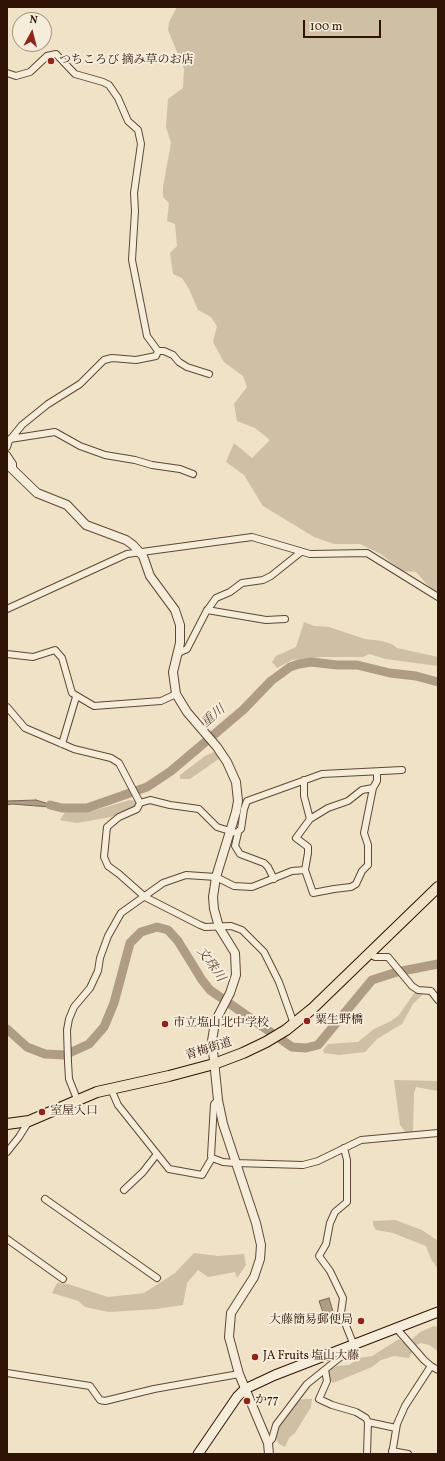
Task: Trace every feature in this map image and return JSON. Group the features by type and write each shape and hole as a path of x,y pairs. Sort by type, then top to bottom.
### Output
{"highway":[{"name":"青梅街道","path":"7,1124 29,1121 77,1099 111,1089 214,1064 266,1042 290,1027 312,1009 438,888"}],"main road":[{"path":"198,1454 237,1397 245,1389 354,1344 397,1329 438,1312"}],"street":[{"path":"7,73 16,76 30,72 47,56 56,54 75,74 109,85 118,98 128,121 138,130 141,144 134,193 136,211 132,260 147,336 158,351"},
{"path":"158,351 164,350 173,355 179,362 187,367 209,374"},
{"path":"7,447 10,439 22,425 48,404 80,384 104,360 112,358 136,360 156,356 158,351"},
{"path":"10,439 55,432 80,446 105,455 135,460 152,465 180,469 193,474"},
{"path":"7,455 13,464 10,467 38,493 67,505 86,525 126,540 140,552 153,581 175,610 178,618 181,634 173,672 176,694 187,712 217,747 233,773 237,791 234,833 235,846 240,854 268,866 274,879"},
{"path":"7,609 117,557 140,552 252,537 310,554 368,553 438,597"},
{"path":"178,653 186,649 207,610 216,598 247,581 263,580 271,576 301,552"},
{"path":"207,610 266,620 285,619"},
{"path":"7,648 7,653 33,657 55,650 62,658 70,689 76,697 90,705 98,707 131,702 161,701 176,694"},
{"path":"62,744 76,697"},
{"path":"7,707 25,728 62,744 116,760 125,772 139,801 137,809 119,817 106,827 104,857 108,866 145,897 200,925 219,927 231,926 242,930 264,952 278,982 290,1027"},
{"path":"269,1454 268,1443 239,1374 231,1346 229,1326 234,1307 249,1287 258,1268 261,1245 256,1223 223,1124 218,1100 214,1064 214,1022 230,993 237,966 232,946 219,927 214,909 213,897 216,877 234,833 241,829 244,809 247,801 327,773 402,770"},
{"path":"373,788 362,790 348,801 328,808 310,819 296,838 308,847 304,870 313,894 334,888 351,887 356,884 362,871 368,865 368,845 364,833 373,788 377,781 377,772"},
{"path":"304,780 304,796 310,819"},
{"path":"139,801 150,800 170,805 199,809 217,827 234,833"},
{"path":"77,1099 70,1079 68,1062 67,1035 69,1019 74,1007 90,988 98,971 100,958 108,936 121,913 163,883 186,875 216,877 240,887 252,887 292,871 304,870"},
{"path":"370,954 388,957 404,978 418,990 431,991 438,1000"},
{"path":"111,1089 118,1105 171,1171 202,1175 212,1158 214,1104 218,1100"},
{"path":"7,1152 20,1137 29,1121"},
{"path":"212,1158 224,1162 236,1163 303,1165 318,1161 365,1139 438,1132"},
{"path":"268,1443 272,1438 276,1425 287,1412 288,1407 307,1384 343,1355 355,1348 341,1313 343,1298 330,1271 319,1256 319,1252 326,1244 330,1223 335,1212 347,1202 347,1160 344,1148"},
{"path":"124,1190 143,1172 157,1154"},
{"path":"45,1199 158,1278"},
{"path":"7,1239 62,1279"},
{"path":"397,1329 431,1366 438,1370"},
{"path":"408,1454 392,1453 396,1428 405,1406 431,1366"},
{"path":"325,1370 327,1382 319,1399 332,1406 356,1412 366,1418 368,1422 367,1454"},
{"path":"7,1373 90,1386 100,1400 105,1401 154,1389 239,1374"},
{"path":"368,1422 396,1428"}],"shaded area":[{"path":"177,7 438,7 438,594 432,590 416,572 402,571 381,554 360,544 334,544 314,537 263,506 244,475 226,462 234,443 252,458 270,440 255,428 237,421 234,404 247,387 243,376 224,362 213,342 217,326 211,317 198,310 189,289 182,278 173,274 170,253 177,246 175,224 167,221 169,203 163,197 163,187 171,143 166,127 168,99 183,88 184,69 168,30 169,22"},
{"path":"304,622 314,626 329,627 365,639 382,641 392,644 397,648 438,657 438,666 386,659 369,654 363,657 322,657 292,660 277,668 272,662 276,656 296,647"},
{"path":"214,752 220,758 190,779 180,779 180,775 205,756"},
{"path":"36,800 62,808 12,804 7,805 7,801"},
{"path":"130,800 136,801 135,807 111,817 77,823 60,820 65,812 89,812"},
{"path":"415,992 425,992 413,1004 402,1024 377,1039 365,1052 339,1055 324,1053 323,1050 328,1044 358,1042 374,1029 391,1021 399,1015"},
{"path":"394,1080 438,1081 438,1091 416,1087 414,1093 413,1132 406,1133 400,1125"},
{"path":"395,1220 422,1230 438,1241 438,1269 431,1259 426,1246 393,1233 376,1230 373,1225 373,1221"},
{"path":"194,1253 218,1256 244,1254 246,1265 237,1278 235,1272 208,1277 198,1270 187,1283 183,1305 156,1309 109,1312 85,1307 78,1301 52,1293 57,1283 68,1284 108,1297 144,1293 175,1273"},
{"path":"329,1298 334,1315 325,1318 319,1301"},
{"path":"434,1326 438,1327 438,1351 429,1345 421,1343 416,1345 412,1339 420,1332"},
{"path":"399,1339 408,1346 412,1352 409,1358 394,1356 381,1360 372,1367 333,1383 329,1378 328,1371 337,1366 349,1365 359,1358 372,1356"},
{"path":"312,1399 311,1407 295,1433 289,1438 285,1447 279,1444 276,1439 276,1429 298,1400"}],"waterway":[{"name":"重川","path":"50,805 62,808 87,808 147,787 171,771 243,710 271,681 290,667 299,664 311,662 337,665 357,665 390,673 416,676 438,682"},
{"name":"文珠川","path":"7,1029 27,1047 45,1054 65,1055 89,1044 104,1027 114,1003 130,943 141,932 157,927 168,930 178,941 202,980 210,990 292,1047 306,1048 318,1045 372,980 397,972 438,964"}],"place":[{"name":"つちころび 摘み草のお店","path":"51,61"},
{"name":"粟生野橋","path":"307,1021"},
{"name":"市立塩山北中学校","path":"165,1024"},
{"name":"室屋入口","path":"42,1112"},
{"name":"大藤簡易郵便局","path":"361,1321"},
{"name":"JA Fruits 塩山大藤","path":"255,1357"},
{"name":"か77","path":"247,1401"}]}
